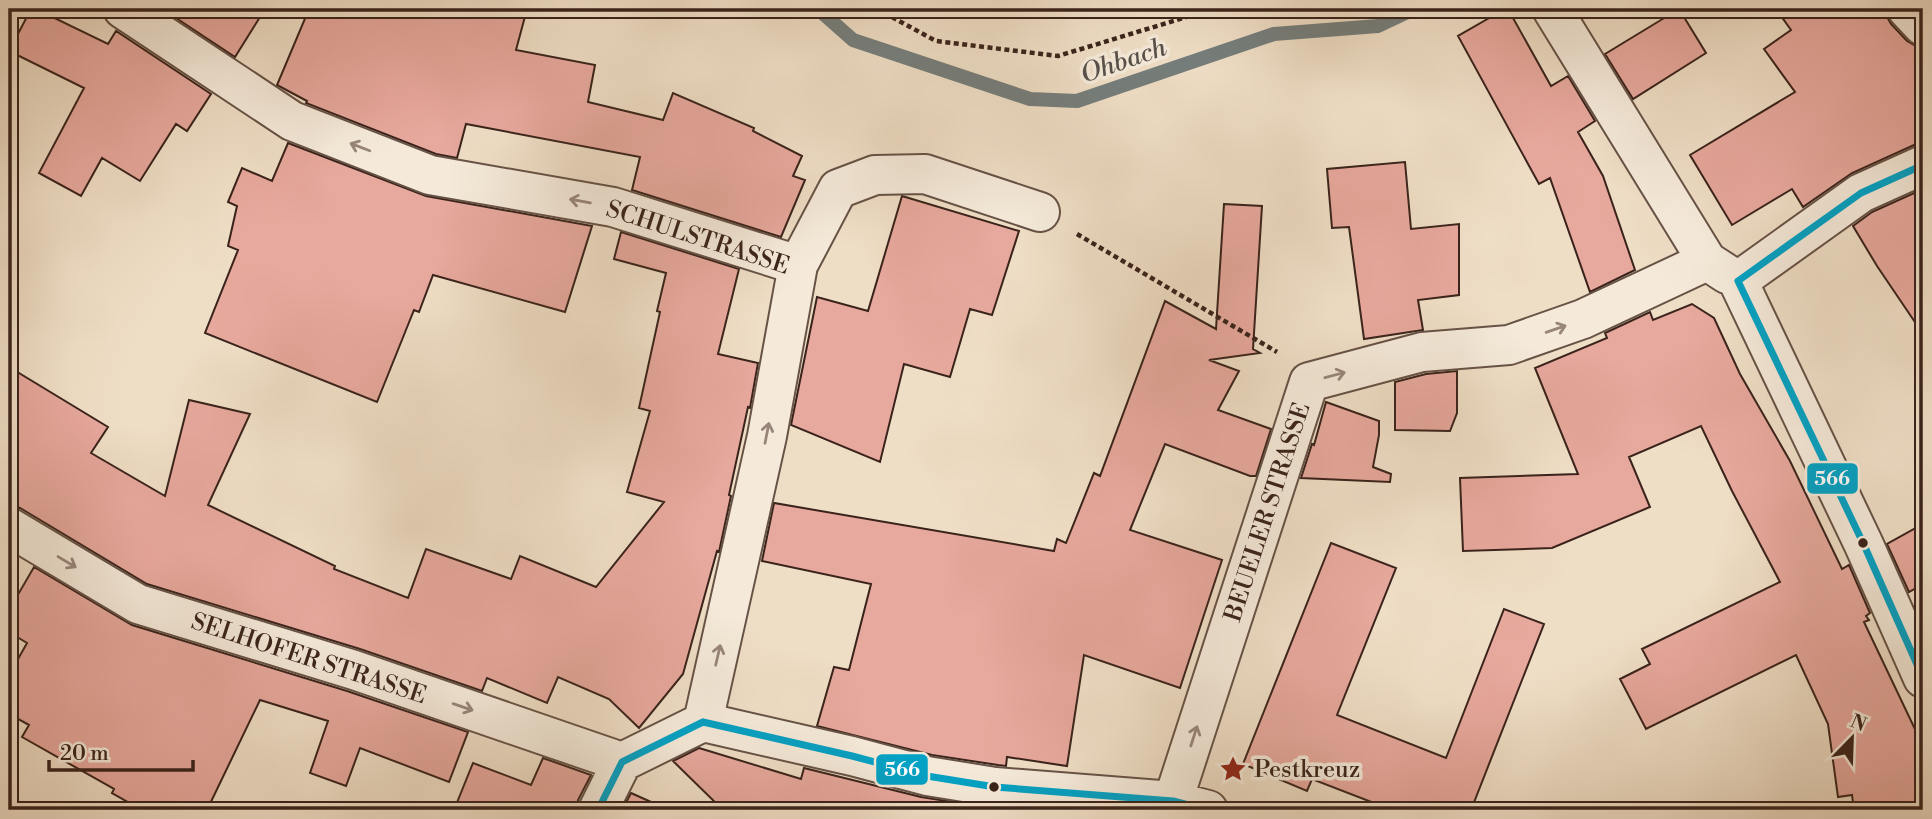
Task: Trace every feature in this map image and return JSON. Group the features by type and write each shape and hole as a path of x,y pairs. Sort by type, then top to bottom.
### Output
{"street":[{"name":"SCHULSTRASSE","path":"123,9 292,121 430,175 613,207 798,265 767,436 703,722"},
{"path":"1552,9 1722,271 1864,545 1923,678"},
{"path":"1908,9 1923,26"},
{"name":"BEUELER STRASSE","path":"1190,806 1309,382 1422,352 1509,345 1722,271 1861,193 1923,165"},
{"path":"798,265 838,189 875,175 925,174 1040,212"},
{"name":"SELHOFER STRASSE","path":"9,527 138,604 354,670 622,762"},
{"path":"598,810 622,762 703,722 927,776 995,788 1190,806"}],"path":[{"path":"877,9 936,41 1058,56 1213,9"},
{"path":"1040,212 1291,360 1309,382"}],"building":[{"path":"31,9 108,44 116,31 211,94 187,131 176,124 140,181 102,158 81,196 39,173 84,88 9,51"},
{"path":"173,9 265,9 235,57 170,14"},
{"path":"309,9 527,9 516,50 595,65 588,102 663,120 673,93 754,128 753,131 802,156 793,176 805,180 781,237 632,190 640,157 466,124 457,158 436,154 306,103 307,101 277,85"},
{"path":"1508,9 1551,86 1568,76 1595,121 1578,132 1603,176 1635,270 1590,292 1550,178 1539,184 1458,36"},
{"path":"1679,9 1706,53 1633,99 1605,54"},
{"path":"1776,9 1886,9 1891,24 1923,54 1923,143 1852,173 1803,207 1792,189 1732,225 1690,155 1795,92 1764,49 1791,30"},
{"path":"288,143 426,196 592,226 565,312 433,275 419,312 414,310 377,402 205,333 238,250 228,246 237,206 228,202 242,168 272,181"},
{"path":"1405,162 1411,229 1459,224 1459,295 1418,300 1423,330 1364,339 1349,227 1332,228 1327,169"},
{"path":"1923,189 1923,334 1853,226 1872,212"},
{"path":"902,196 1019,231 992,315 970,309 950,377 904,364 880,462 791,425 817,297 868,311"},
{"path":"1224,204 1262,206 1253,349 1260,353 1209,360 1239,371 1218,410 1271,429 1256,476 1165,444 1130,530 1222,560 1180,688 1084,655 1067,766 1007,757 1006,766 932,755 817,726 834,667 849,670 871,584 762,561 774,503 1054,551 1057,539 1066,543 1094,473 1100,476 1165,301 1216,329"},
{"path":"621,232 739,269 718,354 758,363 719,552 717,551 683,674 639,728 609,699 558,677 547,703 487,678 482,691 360,649 147,584 20,508 9,505 9,367 108,427 91,453 165,496 189,400 250,414 208,505 335,566 334,569 408,598 426,549 511,579 520,556 596,587 664,502 627,492 650,411 639,408 666,273 614,259"},
{"path":"1692,304 1714,318 1740,374 1790,461 1842,569 1849,565 1870,613 1866,616 1869,620 1864,622 1923,746 1923,810 1854,810 1852,795 1838,797 1828,724 1796,655 1646,729 1620,679 1650,664 1642,649 1780,582 1701,426 1629,457 1650,507 1552,548 1463,551 1460,478 1578,474 1535,368 1607,338 1605,333 1650,312 1653,320"},
{"path":"1457,371 1457,413 1450,431 1395,430 1395,382 1426,374"},
{"path":"1326,402 1379,421 1373,467 1391,474 1390,482 1301,478"},
{"path":"1923,524 1923,584 1909,592 1887,544"},
{"path":"1331,543 1396,568 1337,715 1446,758 1504,609 1544,624 1471,810 1392,810 1312,779 1307,791 1243,764"},
{"path":"34,567 132,625 347,691 468,732 449,782 360,748 346,786 310,773 328,721 260,700 207,810 142,810 112,793 114,789 22,737 29,725 9,714 9,675 27,643 9,632 9,610"},
{"path":"699,748 801,779 804,768 921,797 966,804 965,810 723,810 673,761"},
{"path":"543,758 591,775 578,800 576,810 454,810 473,763 531,785"},
{"path":"631,793 669,810 622,810"}],"waterway":[{"name":"Ohbach","path":"818,9 853,40 1030,99 1077,101 1274,34 1378,26 1414,9"}],"transit line":[{"name":"566","path":"1738,281 1861,193 1923,165"},
{"name":"566","path":"1738,281 1864,545 1923,678"},
{"name":"566","path":"703,722 927,776 995,787 1173,801 1208,810"},
{"name":"566","path":"598,810 622,762 703,722"}],"place":[{"name":"Pestkreuz","path":"1233,769"}]}
